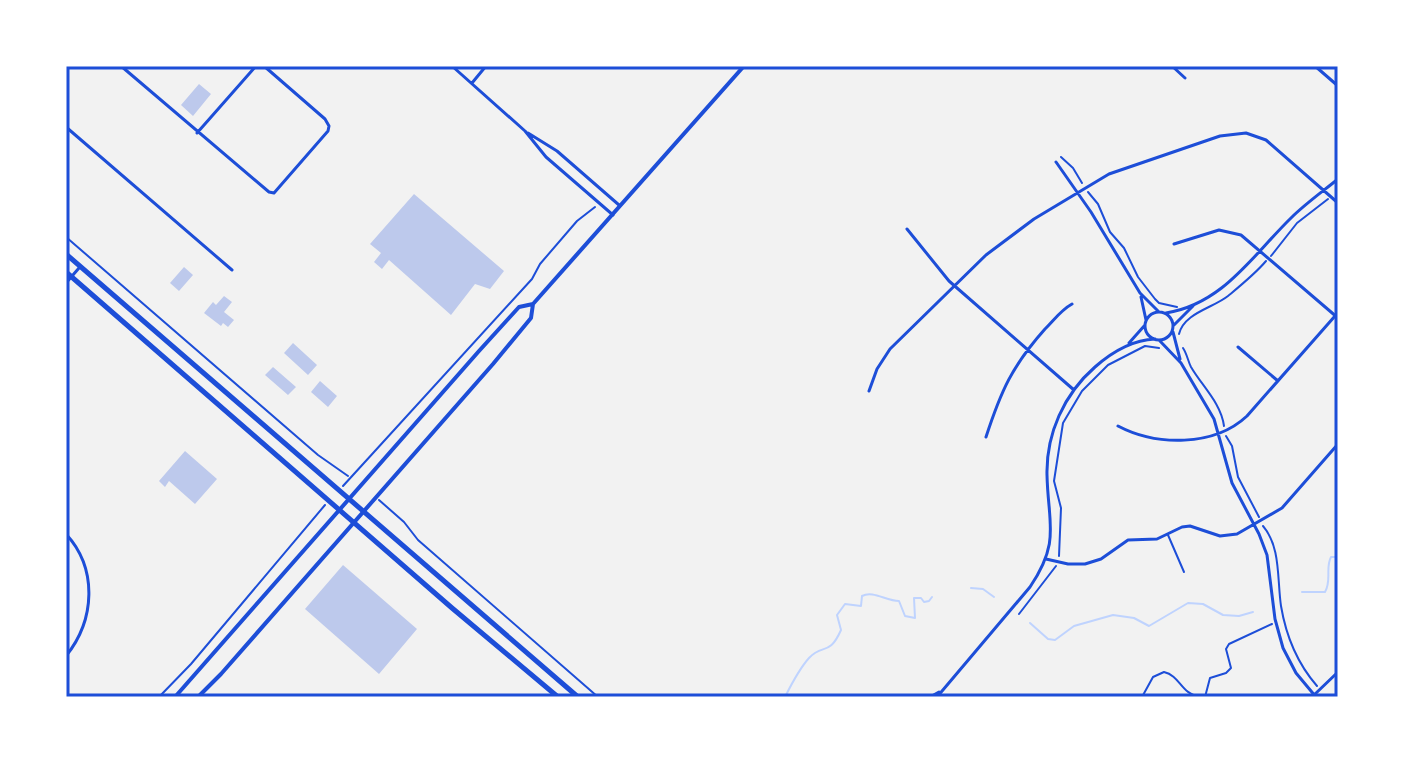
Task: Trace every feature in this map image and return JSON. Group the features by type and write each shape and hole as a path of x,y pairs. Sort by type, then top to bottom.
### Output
{"highway":[{"path":"66,254 578,697"},
{"path":"69,274 558,697 566,697"}],"main road":[{"path":"198,697 493,364 531,318 533,304 744,66"},
{"path":"175,697 519,307 533,304"}],"street":[{"path":"121,66 197,133 274,193 329,126 325,119 264,66"},
{"path":"197,133 256,66"},
{"path":"452,66 525,131 546,157 613,215"},
{"path":"472,83 486,66"},
{"path":"1172,66 1185,78"},
{"path":"1315,66 1338,86"},
{"path":"66,127 232,270"},
{"path":"525,131 557,151 621,206"},
{"path":"869,391 877,369 890,349 1001,242 1109,174 1220,136 1246,133 1266,140 1338,203"},
{"path":"1056,162 1140,293 1159,312"},
{"path":"1126,346 1169,336 1194,305 1233,280 1290,218 1338,179"},
{"path":"907,229 955,286 1074,390"},
{"path":"1118,426 1137,435 1161,440 1186,440 1240,423 1336,317 1241,235 1230,231 1208,232 1174,244"},
{"path":"66,283 69,274 80,267"},
{"path":"1140,293 1149,335 1170,349 1181,363 1219,432 1232,483 1255,526 1270,567 1276,623 1288,659 1315,696 1338,672"},
{"path":"986,437 1007,381 1027,349 1072,304"},
{"path":"930,697 938,695 1030,587 1046,558 1052,525 1047,480 1050,444 1057,420 1074,390 1099,364 1126,346 1146,324 1149,316 1194,305"},
{"path":"1166,313 1181,363"},
{"path":"1238,347 1278,381"},
{"path":"1046,558 1077,565 1094,562 1128,540 1150,540 1190,526 1228,536 1255,526 1282,508 1338,444"},
{"path":"66,534 78,550 89,589 85,625 66,656"}],"lane":[{"path":"1167,534 1184,572"}],"path":[{"path":"1061,157 1073,168 1098,204 1110,232 1118,239 1131,266 1155,299 1166,306 1175,305"},
{"path":"66,237 318,455 347,475 353,475 532,279 540,264 577,221 599,203"},
{"path":"1175,346 1180,343 1179,332 1186,321"},
{"path":"1019,614 1057,562 1061,508 1054,481 1063,423 1082,391 1108,365 1145,346 1155,346 1164,352 1170,349"},
{"path":"353,475 362,485"},
{"path":"376,497 404,522 418,540 598,697"},
{"path":"159,697 321,510"},
{"path":"1142,697 1153,677 1164,672 1174,676 1185,691 1203,697 1210,678 1231,668 1226,649 1229,644 1265,626 1285,622"}],"building":[{"path":"199,84 211,94 193,116 181,105"},
{"path":"414,194 504,271 490,289 475,284 451,315 389,260 382,269 374,262 381,253 370,244"},
{"path":"184,267 193,275 179,291 170,283"},
{"path":"224,296 232,302 224,312 234,320 228,327 223,323 221,326 204,313 213,302 216,305"},
{"path":"293,343 317,365 308,375 284,353"},
{"path":"273,367 296,387 288,395 265,375"},
{"path":"320,381 337,396 328,407 311,392"},
{"path":"185,451 217,479 195,504 169,481 165,487 159,481"},
{"path":"343,565 417,629 379,674 305,609"}],"waterway":[{"path":"1302,592 1325,592 1329,561 1331,557 1338,557"},
{"path":"971,588 983,589 994,597"},
{"path":"785,697 809,658 829,647 837,638 841,630 837,615 845,604 861,606 862,596 875,595 899,601 905,616 915,618 914,598 921,598 924,602 932,597"},
{"path":"1030,623 1048,639 1055,640 1074,626 1113,615 1134,618 1149,626 1188,603 1203,604 1223,615 1239,616 1253,612"}]}
